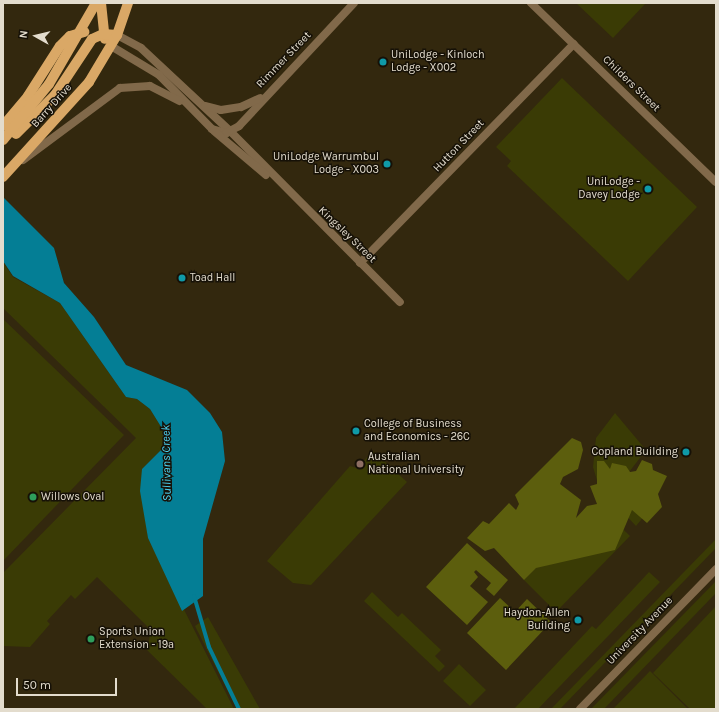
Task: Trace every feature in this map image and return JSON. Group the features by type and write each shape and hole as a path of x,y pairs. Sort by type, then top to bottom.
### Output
{"main road":[{"name":"Barry Drive","path":"3,140 37,101 82,32 96,3"},
{"path":"101,3 103,32 112,46"},
{"name":"Barry Drive","path":"6,174 78,96 112,46 128,3"},
{"path":"3,126 28,96 60,46 82,32 103,32 117,35"},
{"name":"Barry Drive","path":"3,144 45,107 92,39 103,32"}],"street":[{"name":"Rimmer Street","path":"230,131 354,3"},
{"name":"Childers Street","path":"531,3 716,182"},
{"name":"Kingsley Street","path":"117,35 141,48 193,99 230,131 279,184 400,302"},
{"name":"Hutton Street","path":"360,263 574,44"},
{"name":"Kingsley Street","path":"112,46 159,75 206,125 279,184"},
{"path":"6,174 99,100 120,88 153,87 186,105"},
{"path":"193,99 221,110 247,105 268,92"},
{"name":"Kingsley Street","path":"206,125 219,132 230,131"},
{"name":"University Avenue","path":"580,709 716,569"}],"shaded area":[{"path":"576,3 646,3 613,38"},
{"name":"UniLodge - Davey Lodge","path":"562,78 697,207 628,281 507,166 511,161 496,147"},
{"path":"3,262 13,277 60,303 126,397 137,399 150,409 163,430 164,447 142,469 148,538 234,709 207,709 147,650 151,630 97,577 75,599 71,595 47,621 50,624 30,647 3,646 3,573 136,438 3,308"},
{"name":"Willows Oval","path":"3,319 124,435 3,561"},
{"path":"615,413 646,450 623,480 650,509 636,526 599,487 593,467 596,438"},
{"path":"572,438 581,442 583,450 578,469 563,477 560,484 581,500 576,518 587,506 597,504 590,486 597,484 597,461 604,461 610,469 612,463 626,466 630,472 636,471 642,460 652,464 653,470 667,476 658,494 662,507 647,523 632,510 615,550 536,568 524,580 494,548 485,551 467,538 483,521 489,524 509,503 516,510 519,504 515,495"},
{"path":"373,451 407,482 311,585 293,583 267,561 350,466 357,468"},
{"path":"597,504 630,536 556,612 524,580"},
{"path":"716,539 716,548 560,709 551,709"},
{"path":"467,543 508,580 494,596 486,589 491,583 476,570 474,572 478,577 470,586 488,602 467,625 426,587"},
{"path":"649,572 660,582 538,709 514,709 592,626 596,629"},
{"path":"716,581 716,593 604,709 591,709"},
{"path":"372,592 398,617 402,613 441,650 435,656 445,666 439,672 364,601"},
{"path":"500,598 515,612 527,599 551,622 506,670 467,633"},
{"path":"716,606 716,709 690,709 653,673"},
{"path":"208,617 260,709 237,709 195,626"},
{"path":"459,664 486,690 470,706 443,681"},
{"path":"650,671 688,709 613,709"}],"water":[{"path":"3,197 54,248 64,283 94,317 126,365 187,390 210,413 222,432 225,461 203,539 203,596 182,611 148,538 140,491 142,469 164,447 163,430 150,409 137,399 126,397 60,303 13,276 3,261"}],"waterway":[{"name":"Sullivans Creek","path":"194,596 209,647 239,709"}],"place":[{"name":"UniLodge - Kinloch Lodge - X002","path":"383,62"},
{"name":"UniLodge Warrumbul Lodge - X003","path":"387,164"},
{"name":"UniLodge - Davey Lodge","path":"648,189"},
{"name":"Toad Hall","path":"182,278"},
{"name":"College of Business and Economics - 26C","path":"356,431"},
{"name":"Copland Building","path":"686,452"},
{"name":"Australian National University","path":"360,464"},
{"name":"Willows Oval","path":"33,497"},
{"name":"Haydon-Allen Building","path":"578,620"},
{"name":"Sports Union Extension - 19a","path":"91,639"}]}
